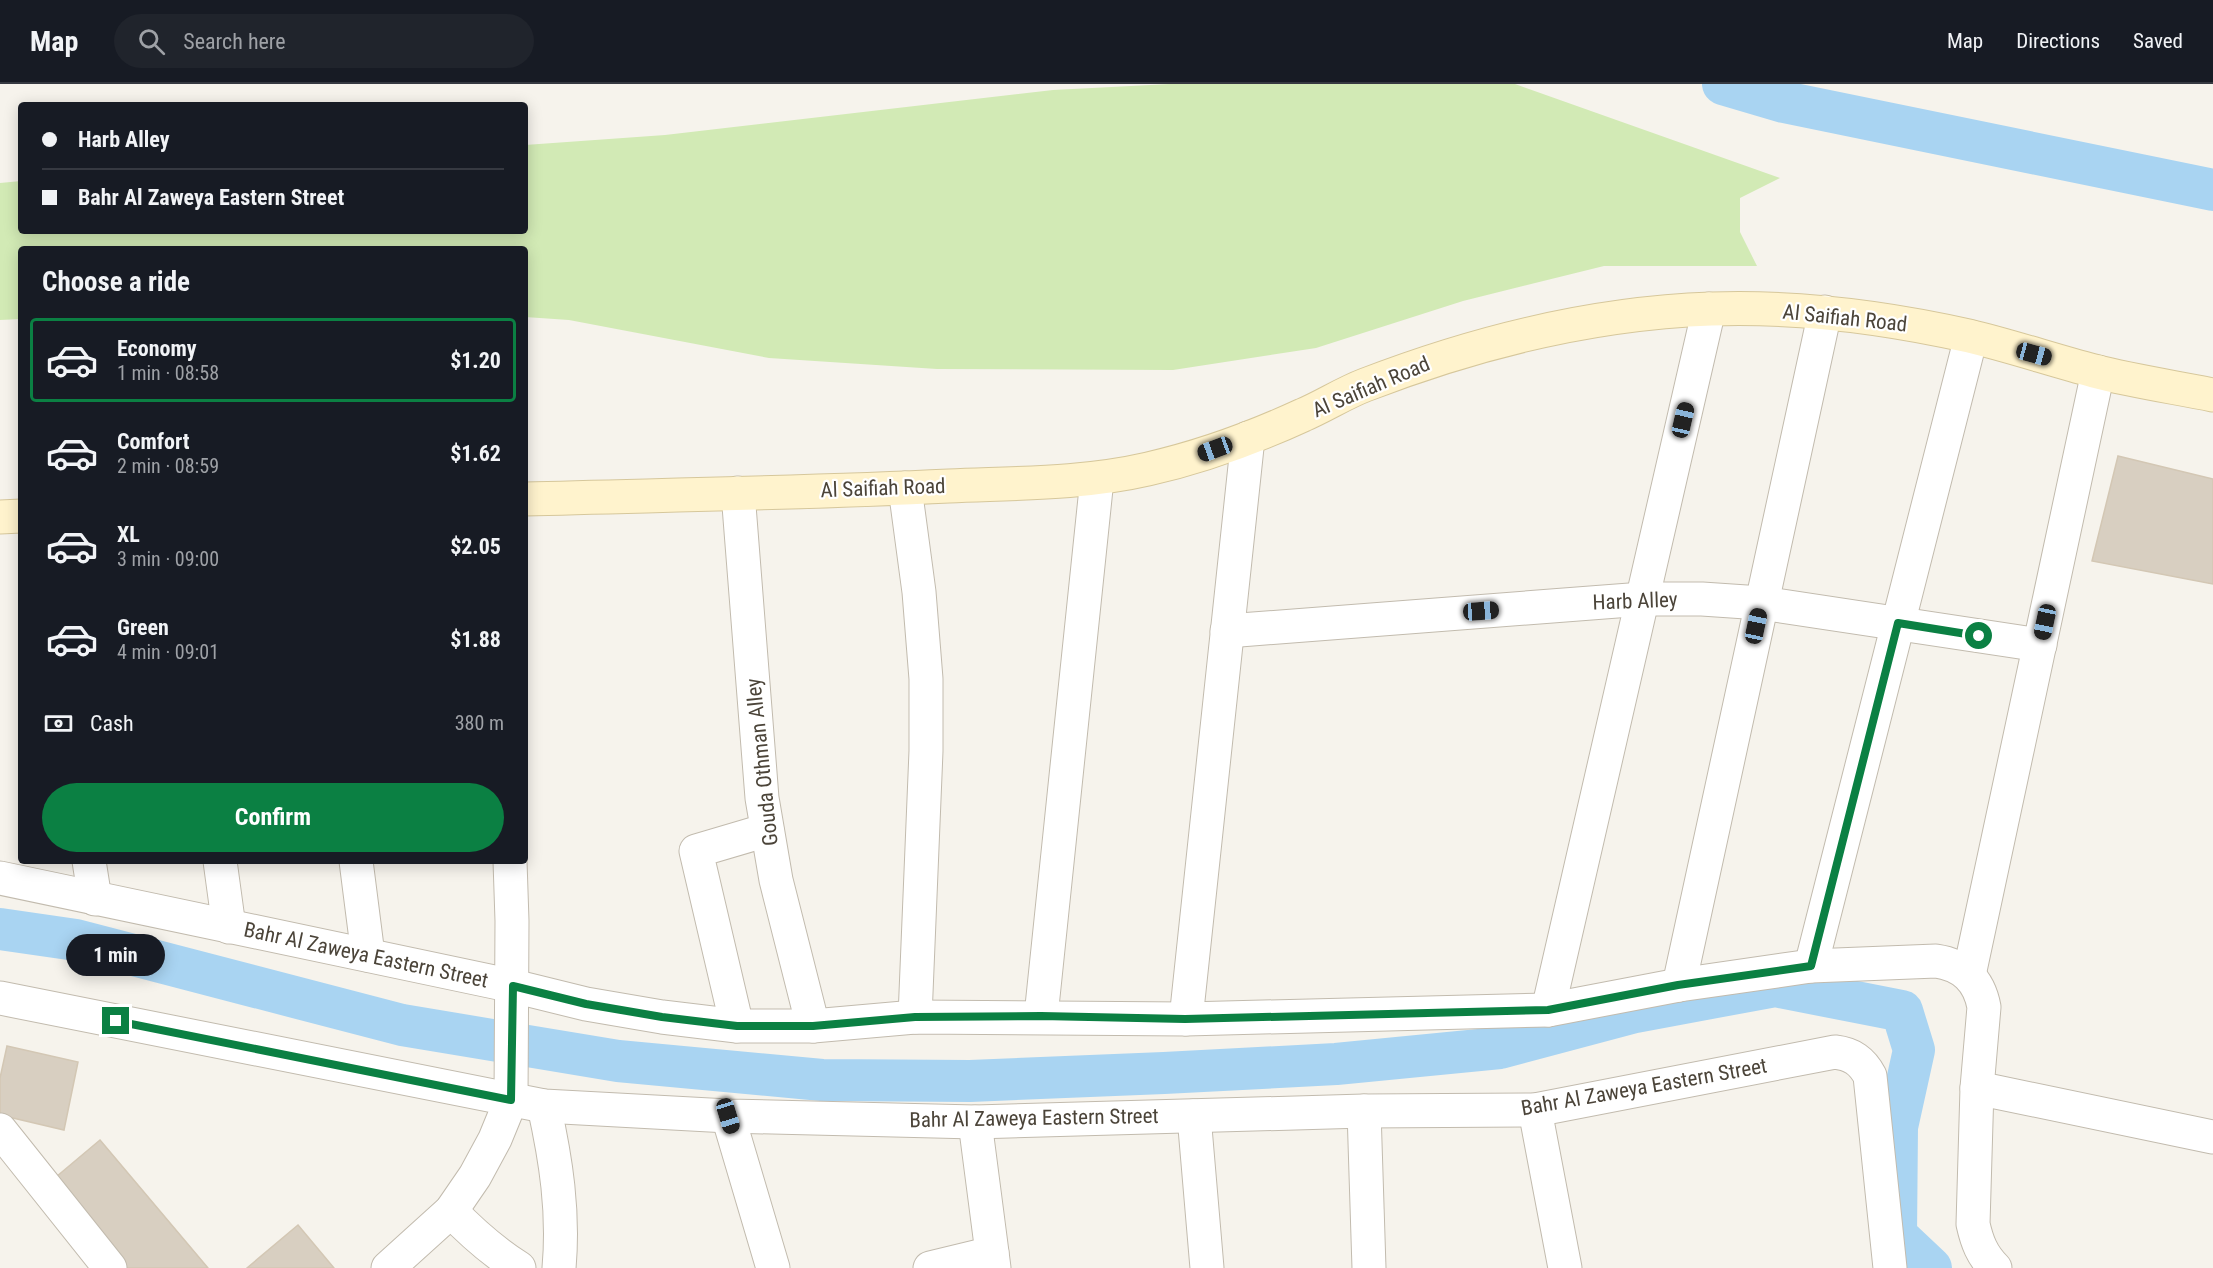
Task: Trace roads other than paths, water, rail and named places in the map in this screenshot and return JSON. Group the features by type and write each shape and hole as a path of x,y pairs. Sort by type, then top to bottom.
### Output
{"street":[{"name":"Al Saifiah Road","path":"528,499 905,488 1096,479 1148,469 1199,455 1248,438 1305,414 1359,387 1427,362 1496,342 1566,327 1637,316 1709,309 1825,312 1898,322 1971,337 2098,372 2213,395"},
{"path":"1548,1010 1709,309"},
{"path":"1678,985 1825,312"},
{"path":"1811,966 1971,337"},
{"path":"1995,1268 1985,1258 1977,1241 1973,1224 1977,1088 1984,1007 1982,995 1969,975 2098,372"},
{"path":"1185,1019 1248,438"},
{"path":"1041,1016 1096,479"},
{"path":"905,488 919,592 926,680 926,751 915,1017"},
{"name":"Gouda Othman Alley","path":"738,493 766,830 776,880 813,1026"},
{"path":"0,517 18,516"},
{"name":"Harb Alley","path":"1227,631 1643,599 1702,599 1761,603 2040,645"},
{"path":"737,1026 696,851 766,830"},
{"path":"89,864 95,899"},
{"path":"220,864 229,927"},
{"path":"356,864 368,955"},
{"path":"388,1268 451,1211 475,1176 495,1139 511,1100 513,986 510,864"},
{"name":"Bahr Al Zaweya Eastern Street","path":"0,878 513,986 586,1004 662,1017 737,1026 813,1026 915,1017 1041,1016 1185,1019 1548,1010 1678,985 1811,966 1936,961 1948,963 1969,975"},
{"name":"Bahr Al Zaweya Eastern Street","path":"0,998 544,1106 728,1116 975,1122 1364,1111 1535,1110 1835,1052 1856,1058 1870,1076 1890,1268"},
{"path":"1977,1088 2213,1137"},
{"path":"544,1106 554,1152 560,1197 559,1268"},
{"path":"1535,1110 1565,1268"},
{"path":"1364,1111 1369,1268"},
{"path":"728,1116 773,1268"},
{"path":"1194,1116 1207,1268"},
{"path":"930,1268 993,1260 975,1122"},
{"path":"0,1130 110,1268"},
{"path":"451,1211 474,1234 519,1268"}],"waterway":[{"path":"1723,84 1784,102 2213,190"},
{"path":"0,929 76,940 402,1025 618,1061 822,1080 970,1081 1164,1073 1336,1064 1500,1048 1635,1012 1775,986 1902,1011 1914,1050 1897,1127 1896,1235 1931,1268"}]}
